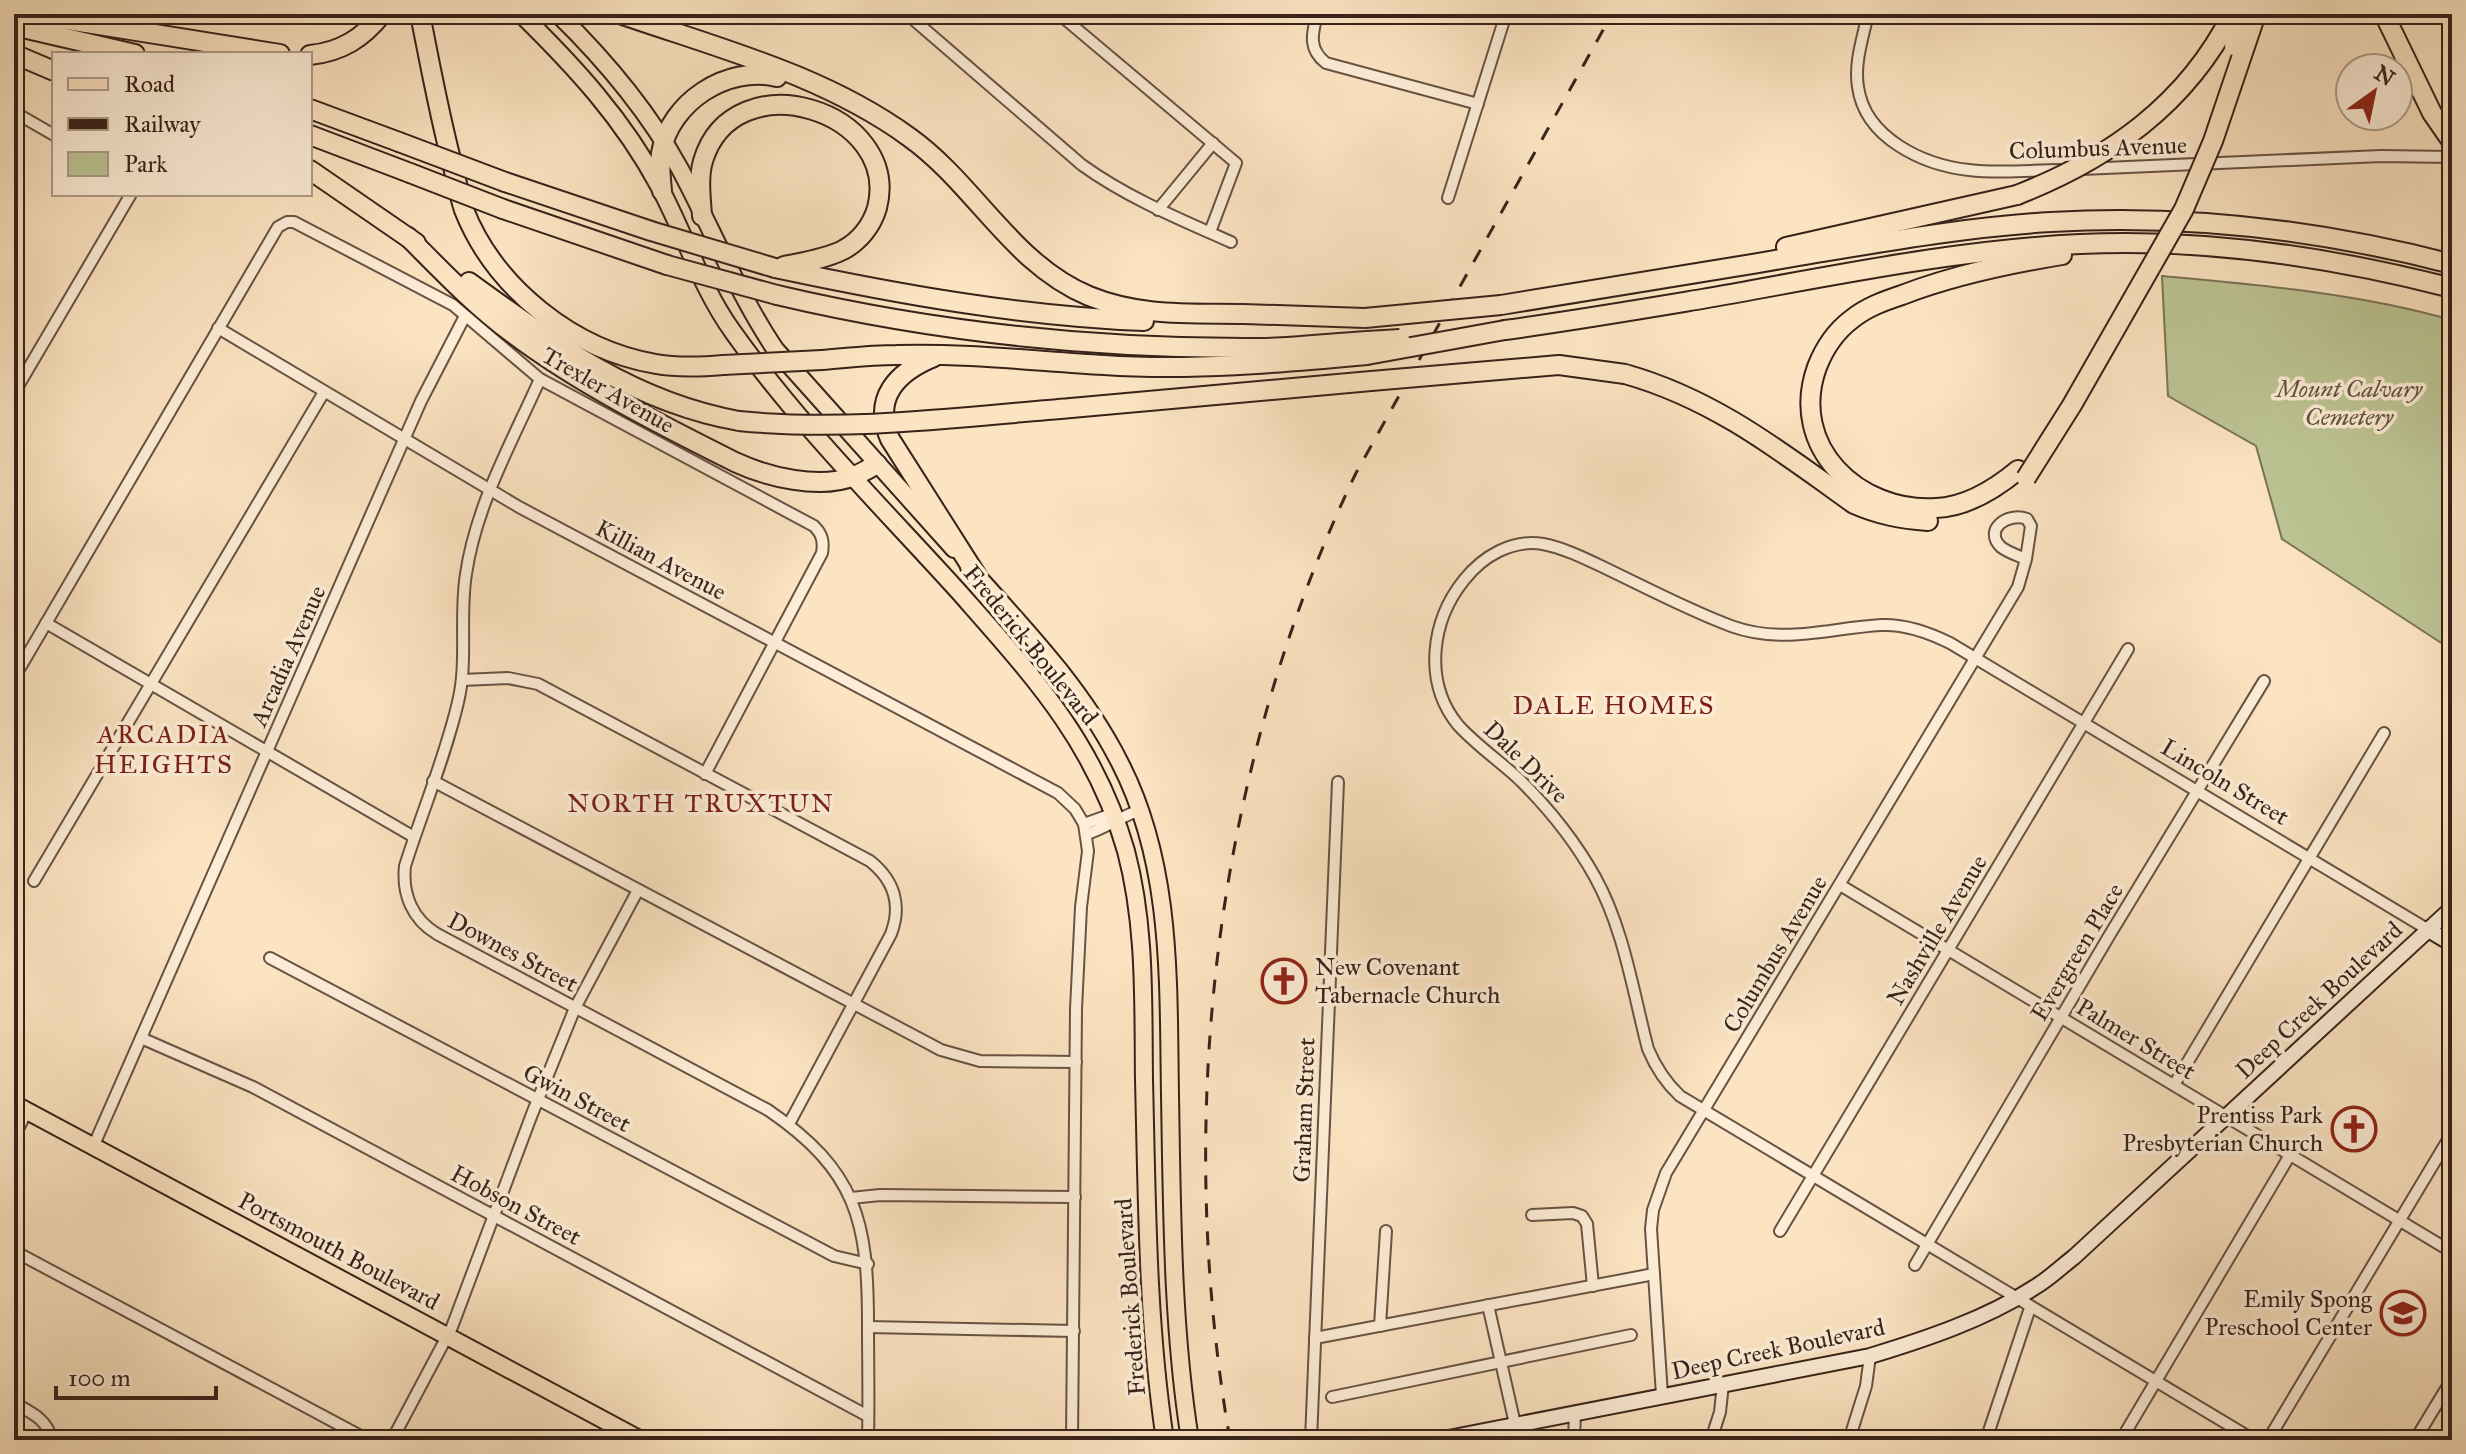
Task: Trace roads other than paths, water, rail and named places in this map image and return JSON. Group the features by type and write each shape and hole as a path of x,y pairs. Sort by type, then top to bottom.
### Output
{"highway":[{"path":"30,14 268,52"},
{"path":"312,55 351,44 382,14"},
{"path":"420,14 440,118 464,208 479,238 511,284 547,316 607,350 655,364 699,367 940,355 1105,365 1229,365 1505,330 1950,256 2031,247 2127,243 2230,248 2302,256 2452,288"},
{"path":"620,14 822,87 859,105 911,138 959,181 1024,253 1044,270 1110,304 1156,313 1365,318"},
{"path":"1501,305 1846,234 2017,195 2100,157 2137,129 2191,77 2212,50 2232,14"},
{"path":"2127,243 1955,276 1879,303 1850,320 1827,345 1819,360 1811,393 1813,426 1818,444 1838,472 1868,494 1901,506 1938,508 1981,495 2022,474 2188,180 2229,66 2242,14"},
{"path":"312,171 540,333 605,374 685,408 739,421 788,426 868,425 1559,365 1625,374 1710,406 1854,504 1900,519 1929,521 1960,516 1990,505 2022,474 2072,405 2184,209 2213,141 2256,14"},
{"path":"2384,14 2427,103 2452,142"},
{"path":"14,26 126,52"},
{"path":"14,53 52,60"},
{"path":"14,53 52,70"},
{"path":"662,191 660,167 664,142 694,98 721,82 756,74 822,87"},
{"path":"702,216 700,175 703,161 715,136 738,115 766,105 797,105 824,113 847,128 867,150 877,177 878,200 871,222 864,233 841,251 775,268"},
{"path":"312,110 505,182 775,268 909,296 1049,315 1188,323 1365,318 1501,305 1924,236 2052,222 2166,221 2260,228 2333,238 2452,264"},
{"path":"312,136 503,209 667,265 777,295 958,329 1091,343 1180,348 1367,348"},
{"path":"408,237 451,280 510,331 581,379 694,442 771,476 818,481 852,477 877,464"},
{"path":"940,355 918,364 897,379 886,399 884,420 890,439 977,576"}],"main road":[{"name":"Frederick Boulevard","path":"521,14 576,68 639,149 714,303 769,382 996,633 1058,708 1095,770 1115,819 1134,885 1142,948 1150,1299 1165,1440"},
{"name":"Frederick Boulevard","path":"558,14 602,59 664,142 753,315 775,349 1076,691 1121,764 1140,810 1154,859 1166,937 1175,1292 1190,1440"},
{"name":"Portsmouth Boulevard","path":"20,1108 641,1440"}],"street":[{"path":"907,14 1082,165 1106,182 1158,210 1231,242"},
{"path":"1059,14 1236,163 1210,232"},
{"path":"1317,14 1312,42 1314,51 1326,63 1478,104"},
{"path":"1448,198 1506,14"},
{"name":"Columbus Avenue","path":"1868,14 1857,77 1865,112 1899,147 1945,166 1985,172 2373,156 2452,157"},
{"path":"14,112 52,134"},
{"path":"1158,210 1213,143"},
{"path":"14,393 130,196"},
{"name":"Trexler Avenue","path":"218,328 277,230 287,222 300,225 453,305 540,379 814,526 823,538 819,558 774,643"},
{"name":"Arcadia Avenue","path":"93,1147 404,439 436,368 465,316"},
{"path":"14,678 218,328"},
{"name":"Killian Avenue","path":"218,328 491,490 1058,793 1075,809 1086,829"},
{"name":"Downes Street","path":"540,379 515,429 473,542 466,570 461,628 462,680 453,721 414,837 404,878 409,903 421,922 437,934 768,1110 789,1124 819,1152 851,1198 860,1219 868,1264 868,1440"},
{"path":"34,881 324,392"},
{"name":"Dale Drive","path":"1975,659 1930,633 1900,626 1881,625 1792,637 1746,631 1590,561 1544,544 1513,546 1490,555 1476,566 1453,596 1435,649 1437,683 1448,710 1467,734 1542,803 1578,848 1597,880 1615,923 1654,1063 1669,1086 1704,1111 2254,1440"},
{"name":"Columbus Avenue","path":"1662,1395 1651,1229 1666,1173 2018,587 2026,559"},
{"path":"46,623 414,837"},
{"path":"705,774 774,643"},
{"name":"Nashville Avenue","path":"1780,1231 2128,649"},
{"name":"Lincoln Street","path":"1975,659 2452,944"},
{"path":"462,680 508,678 538,684 870,861 887,877 896,897 895,923 789,1124"},
{"name":"Evergreen Place","path":"1915,1265 2264,681"},
{"path":"2174,1085 2384,733"},
{"path":"433,781 941,1050 962,1057 999,1062 1076,1062"},
{"name":"Graham Street","path":"1311,1440 1338,782"},
{"path":"1072,1440 1077,964 1086,829 1109,815 1115,819 1140,810"},
{"name":"Palmer Street","path":"1840,885 2452,1252"},
{"path":"392,1440 448,1336 575,1008 638,890"},
{"name":"Deep Creek Boulevard","path":"1438,1440 1870,1356 1934,1334 2015,1298 2046,1280 2074,1257 2452,908"},
{"name":"Gwin Street","path":"270,958 834,1256 868,1264"},
{"name":"Hobson Street","path":"141,1038 233,1077 868,1416"},
{"path":"14,1137 20,1108"},
{"path":"2268,1440 2452,1133"},
{"path":"2121,1440 2290,1155"},
{"path":"851,1198 880,1195 1075,1197"},
{"path":"1532,1215 1573,1213 1582,1216 1587,1224 1593,1286"},
{"path":"1380,1326 1386,1231"},
{"path":"14,1251 368,1440"},
{"path":"1315,1338 1654,1274"},
{"path":"1488,1305 1515,1424"},
{"path":"1986,1440 2030,1308"},
{"path":"868,1327 1074,1331"},
{"path":"1332,1397 1631,1335"},
{"path":"1849,1440 1866,1386 1870,1356"},
{"path":"2415,1440 2452,1379"},
{"path":"1711,1440 1720,1412 1723,1384"},
{"path":"14,1403 42,1419 48,1426 52,1440"},
{"path":"1574,1440 1575,1412"}],"railway":[{"path":"1230,1440 1214,1318 1206,1195 1208,1071 1219,947 1239,824 1269,703 1308,586 1356,473 1612,14"}],"place":[{"name":"New Covenant Tabernacle Church","path":"1284,981"},
{"name":"Prentiss Park Presbyterian Church","path":"2354,1129"},
{"name":"Emily Spong Preschool Center","path":"2403,1313"}],"district":[{"name":"DALE HOMES","path":"1614,705"},
{"name":"ARCADIA HEIGHTS","path":"164,749"},
{"name":"NORTH TRUXTUN","path":"701,803"}],"park label":[{"name":"Mount Calvary Cemetery","path":"2349,403"}]}
